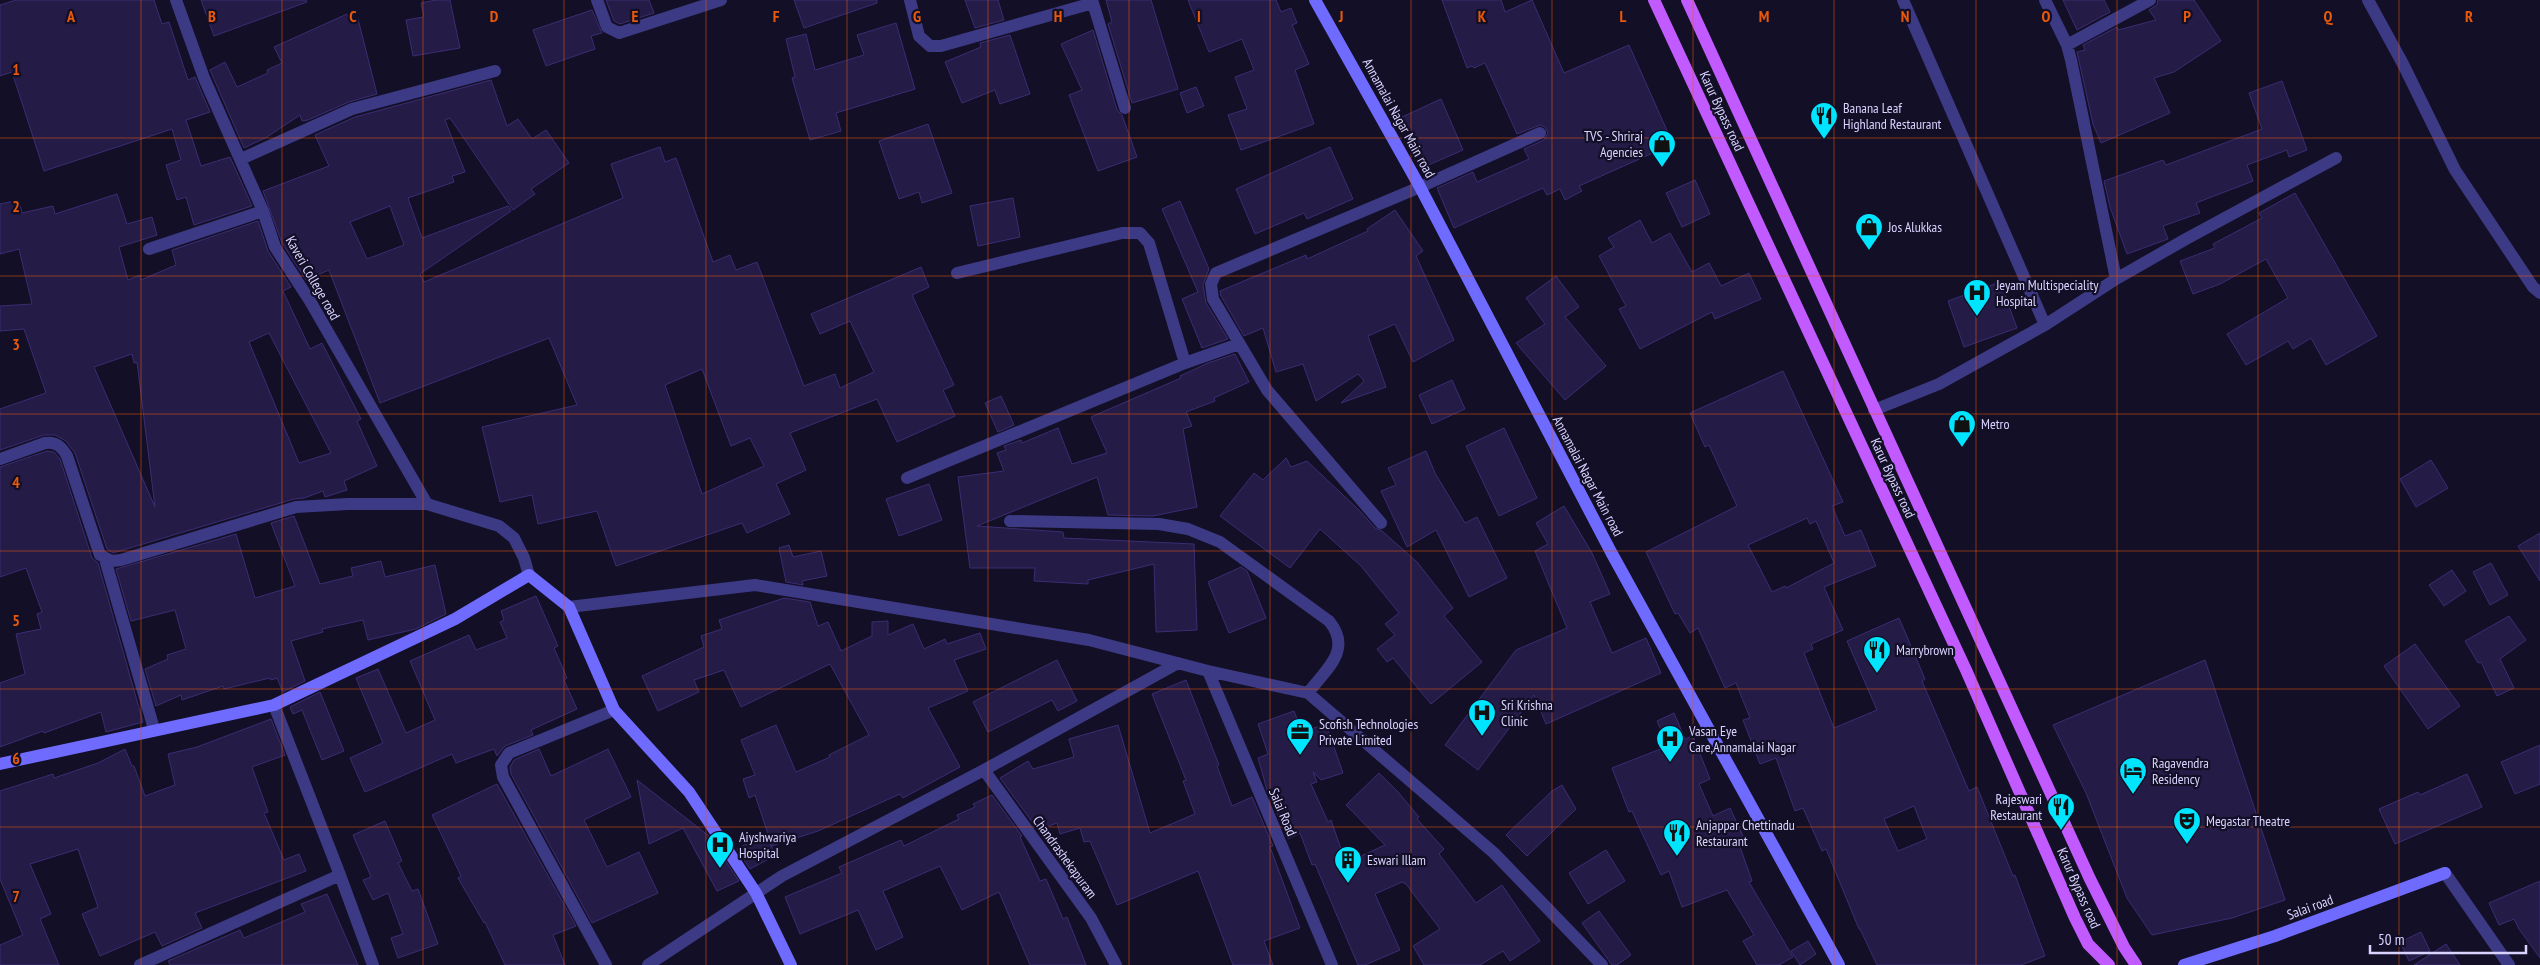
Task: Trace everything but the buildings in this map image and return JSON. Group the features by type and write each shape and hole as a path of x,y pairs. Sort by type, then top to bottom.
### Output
{"main road":[{"name":"Karur Bypass road","path":"1654,0 1966,670 2075,918 2088,944 2110,965"},
{"name":"Karur Bypass road","path":"1687,0 2090,879 2124,947 2136,965"}],"street":[{"name":"Kaveri College road","path":"176,0 204,78 264,211 276,247 310,301 427,504"},
{"path":"597,0 607,27 619,34 721,0"},
{"path":"910,0 920,36 930,46 941,46 1093,2 1125,108"},
{"name":"Annamalai Nagar Main road","path":"1315,0 1420,187 1611,552 1839,965"},
{"path":"1903,0 2045,325"},
{"path":"2045,0 2067,45 2116,280"},
{"path":"2067,45 2150,0"},
{"path":"2368,0 2403,64 2456,170 2533,286 2540,293"},
{"path":"241,159 352,109 495,71"},
{"path":"1381,523 1267,390 1213,299 1211,284 1216,273 1420,187 1540,133"},
{"path":"1874,410 1939,384 2045,325 2116,280 2336,158"},
{"path":"149,249 264,211"},
{"path":"957,273 1122,233 1140,233 1149,243 1185,363"},
{"path":"908,478 1185,363 1239,344"},
{"path":"0,459 52,442 63,449 96,547 100,555 106,559 121,560 296,507 348,504 427,504 499,526 514,538 524,558 529,575 569,606 614,710 688,792 756,893 791,965"},
{"path":"1010,521 1159,524 1188,529 1220,542 1329,621 1336,629 1339,638 1338,652 1308,693"},
{"path":"106,559 154,729"},
{"path":"0,764 154,729 274,705 455,619 529,575"},
{"path":"569,606 755,584 1089,640 1208,671 1308,693 1494,852 1602,965"},
{"path":"648,965 782,876 984,770 1178,663"},
{"name":"Salai Road","path":"1208,671 1332,965"},
{"path":"274,705 373,965"},
{"path":"606,965 503,777 501,765 509,753 614,710"},
{"name":"Chandrashekapuram","path":"984,770 1091,918 1116,965"},
{"name":"Salai road","path":"2184,965 2274,936 2445,872 2509,965"},
{"path":"140,965 340,875"}],"place":[{"name":"Banana Leaf Highland Restaurant","path":"1824,140"},
{"name":"TVS - Shriraj Agencies","path":"1662,168"},
{"name":"Jos Alukkas","path":"1869,251"},
{"name":"Jeyam Multispeciality Hospital","path":"1977,317"},
{"name":"Metro","path":"1962,448"},
{"name":"Marrybrown","path":"1877,674"},
{"name":"Sri Krishna Clinic","path":"1482,737"},
{"name":"Scofish Technologies Private Limited","path":"1300,756"},
{"name":"Vasan Eye Care,Annamalai Nagar","path":"1670,763"},
{"name":"Ragavendra Residency","path":"2133,795"},
{"name":"Rajeswari Restaurant","path":"2061,831"},
{"name":"Megastar Theatre","path":"2187,845"},
{"name":"Anjappar Chettinadu Restaurant","path":"1677,857"},
{"name":"Aiyshwariya Hospital","path":"720,869"},
{"name":"Eswari Illam","path":"1348,884"}]}
